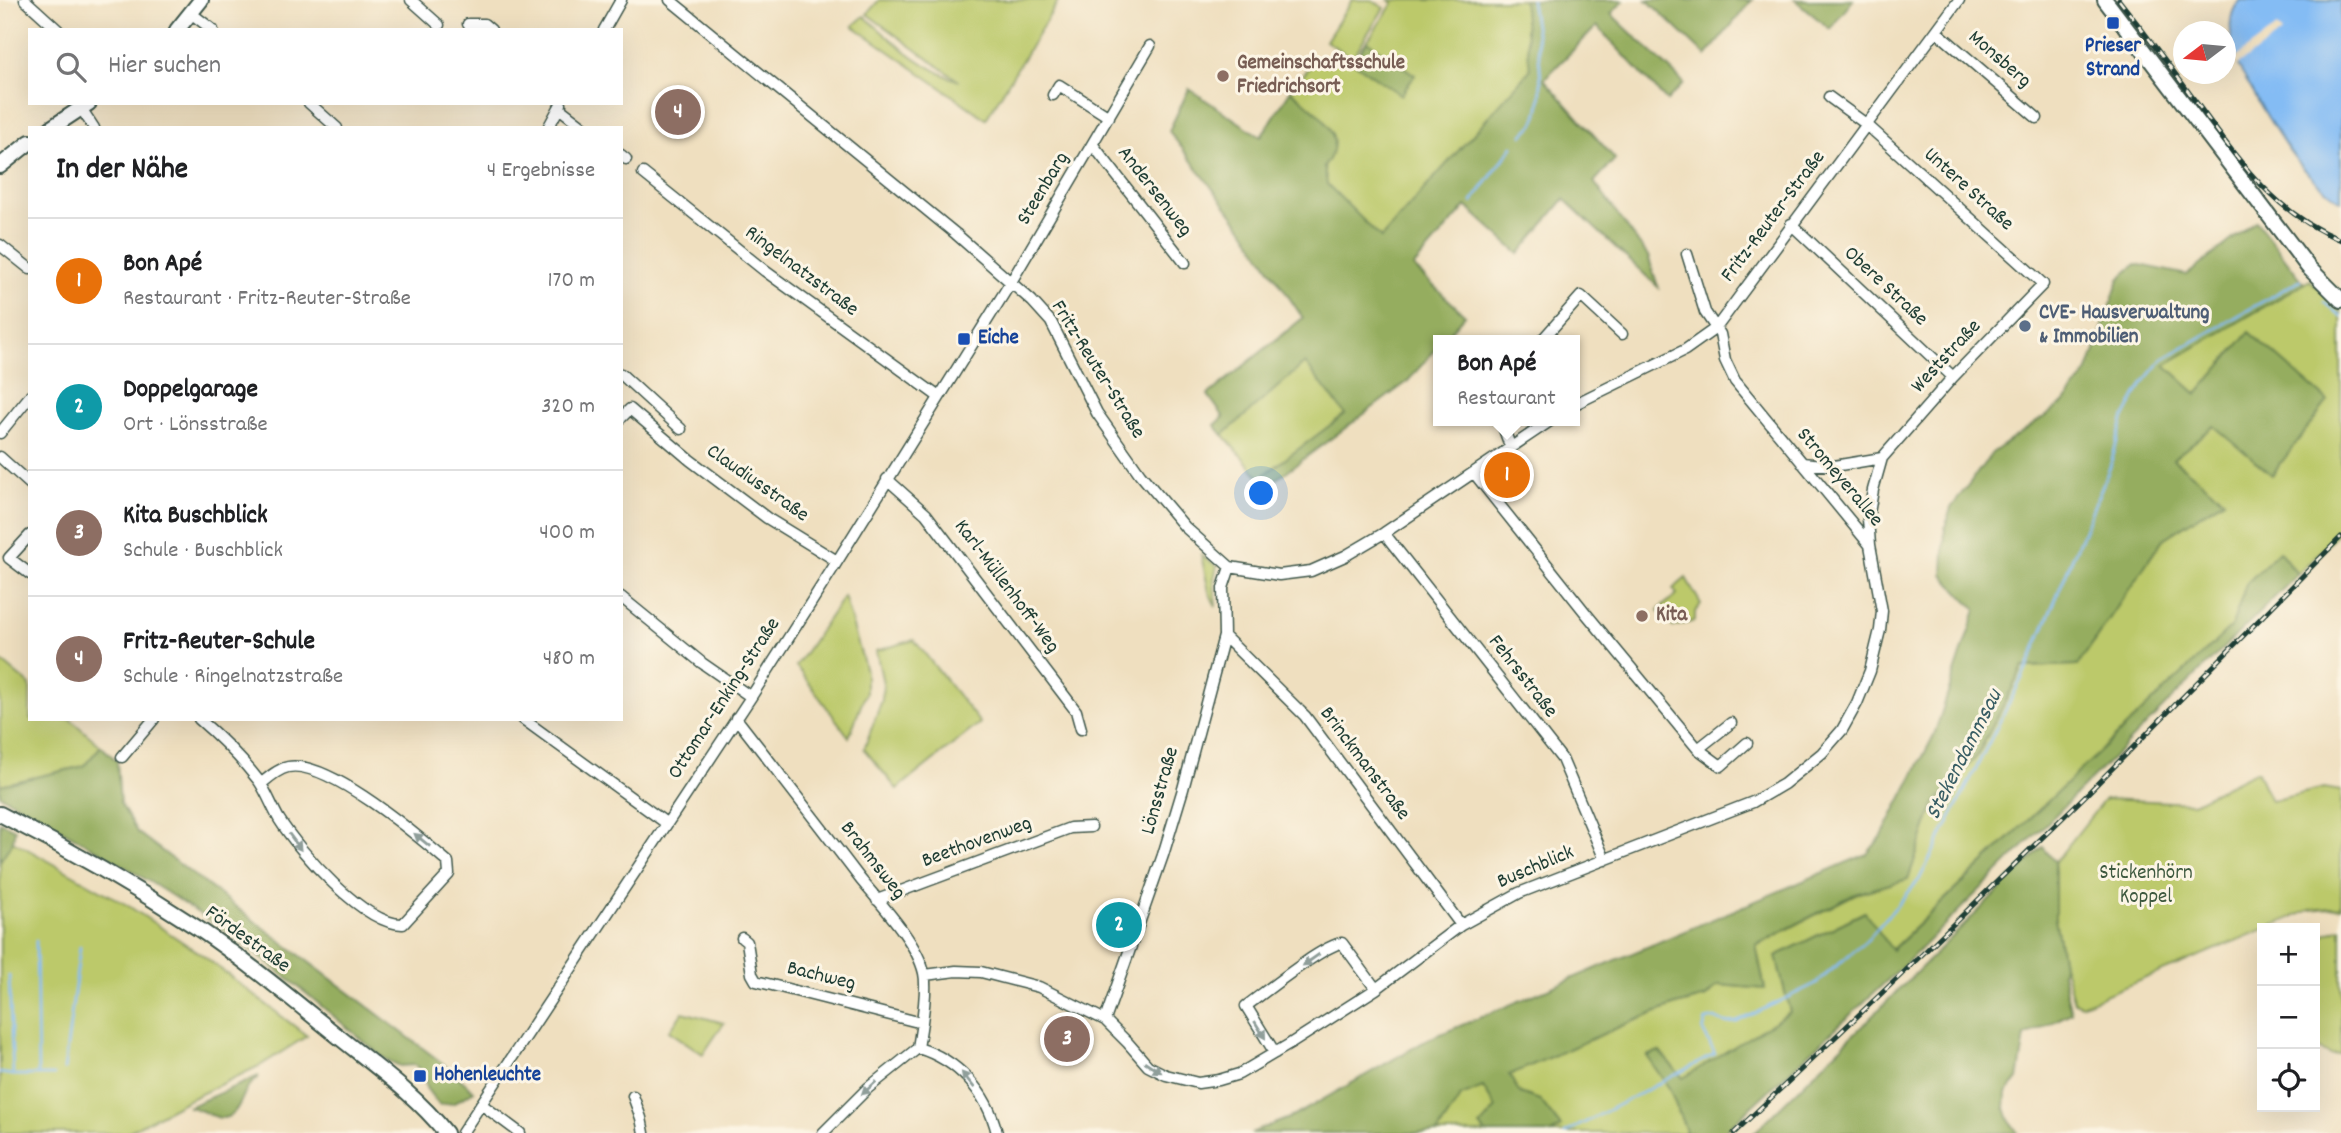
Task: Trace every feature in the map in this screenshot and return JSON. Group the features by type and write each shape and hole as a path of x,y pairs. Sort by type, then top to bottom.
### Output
{"main road":[{"path":"179,28 201,0"},
{"path":"2105,0 2308,267 2341,300"},
{"path":"54,126 85,106"},
{"path":"0,166 28,144"},
{"name":"Fördestraße","path":"0,814 93,863 201,931 300,1005 404,1090 446,1133"}],"street":[{"path":"25,0 56,28"},
{"path":"411,0 439,25"},
{"path":"605,28 621,0"},
{"name":"Fritz-Reuter-Straße","path":"670,0 803,107 1011,282 1051,322 1097,413 1140,474 1185,527 1230,567"},
{"name":"Fritz-Reuter-Straße","path":"1580,402 1685,350 1716,328 1959,0"},
{"path":"192,14 210,28"},
{"path":"468,24 484,24 489,28"},
{"name":"Monsberg","path":"1936,32 2037,118"},
{"name":"Steenbarg","path":"1011,282 1150,46"},
{"path":"1053,95 1059,85 1109,117"},
{"name":"Untere Straße","path":"1829,97 1866,124 2043,284"},
{"path":"311,105 335,126"},
{"path":"85,106 93,126"},
{"path":"549,126 561,106 584,126"},
{"name":"Andersenweg","path":"1093,145 1185,263"},
{"name":"Ringelnatzstraße","path":"643,173 765,271 939,397"},
{"name":"Obere Straße","path":"1791,224 1953,377"},
{"path":"0,245 28,267"},
{"name":"Stromeyerallee","path":"1687,254 1705,312 1716,328 1725,360 1735,382 1870,545 1882,611 1870,671 1857,704 1842,730 1822,753 1784,784 1753,802 1727,812"},
{"name":"Ottomar-Enking-Straße","path":"462,1133 751,697 1011,282"},
{"name":"Weststraße","path":"1870,545 1868,519 1882,458 1953,377 2043,284"},
{"path":"1546,335 1581,296 1622,334"},
{"path":"623,376 681,429"},
{"path":"0,433 28,398"},
{"name":"Claudiusstraße","path":"623,416 630,409 690,460 766,518 837,561"},
{"path":"659,434 671,420"},
{"path":"1504,426 1510,446"},
{"path":"1230,567 1279,575 1311,571 1345,556 1384,533 1542,426"},
{"path":"0,457 28,482"},
{"path":"1802,463 1834,466 1882,458"},
{"path":"1474,473 1698,748 1721,766 1747,743"},
{"name":"Karl-Müllenhoff-Weg","path":"887,479 926,514 1076,710 1081,729"},
{"name":"Fehrsstraße","path":"1384,533 1562,759 1605,860"},
{"path":"28,537 9,558 28,572"},
{"name":"Lönsstraße","path":"1105,1020 1183,789 1224,636 1223,588 1230,567"},
{"path":"623,599 702,663 751,697"},
{"name":"Brinckmanstraße","path":"1224,636 1305,716 1461,925"},
{"name":"Brahmsweg","path":"736,718 877,900 913,949 925,975"},
{"path":"122,757 152,721"},
{"path":"201,721 226,743 261,784 278,817 305,855 351,898 384,920 404,924 449,874 448,862 420,838 354,789 316,770 289,766 261,784"},
{"path":"526,721 666,823"},
{"path":"1698,748 1731,723"},
{"name":"Buschblick","path":"925,975 956,971 981,972 1055,993 1105,1020 1148,1066 1166,1075 1198,1083 1219,1080 1239,1074 1275,1053 1376,989 1461,925 1519,893 1727,812"},
{"name":"Beethovenweg","path":"877,900 1070,828 1091,827"},
{"name":"Bachweg","path":"742,938 747,942 752,974 756,981 922,1023"},
{"path":"1275,1053 1246,1006 1316,956 1335,944 1342,943 1376,989"},
{"path":"823,1133 868,1088 918,1048 925,975"},
{"path":"918,1048 945,1058 967,1076 989,1111 997,1133"},
{"path":"633,1096 644,1133"},
{"path":"481,1104 520,1133"}],"green space":[{"path":"879,0 1059,0 986,119 853,26 864,16 920,61 959,81 867,14"},
{"path":"1352,0 1372,0 1384,8 1352,58 1326,41"},
{"path":"1389,0 1624,0 1611,14 1684,83 1667,101 1597,26 1544,79 1615,159 1594,182 1648,256 1658,287 1564,199 1519,254 1466,206 1413,267 1465,315 1447,335 1433,335 1433,352 1407,382 1267,486 1215,425 1224,417 1208,395 1303,318 1242,227 1169,131 1189,89 1261,137 1291,90 1313,63 1353,62 1393,3"},
{"path":"1523,0 1624,0 1611,14 1684,83 1667,101 1597,26 1544,79 1615,159 1594,182 1648,256 1658,287 1564,199 1519,254 1466,206 1413,267 1465,315 1447,335 1433,335 1433,352 1407,382 1267,486 1260,478 1345,414 1305,363 1223,435 1215,425 1224,417 1208,395 1303,318 1242,227 1169,131 1189,89 1261,137 1291,90 1319,115 1332,133 1332,154 1324,166 1327,184 1381,238 1530,70"},
{"path":"1647,0 1752,0 1706,56"},
{"path":"1795,0 1853,0 1830,29"},
{"path":"1367,41 1415,75 1401,95 1353,62"},
{"path":"2256,221 2304,283 2165,365 2197,394 2249,332 2328,401 2272,475 2214,426 2173,459 2224,500 2163,539 2078,665 2023,667 1977,756 1934,805 1908,879 1855,894 1756,945 1765,989 1718,985 1706,997 1626,1024 1509,1075 1520,1093 1540,1100 1561,1127 1551,1133 1486,1133 1480,1126 1496,1108 1483,1087 1461,1096 1437,1133 1251,1133 1294,1116 1429,1039 1867,854 1882,836 1934,735 1976,610 1943,575 1945,528 1951,508 1992,453 2064,403 2088,371 2119,279 2136,264 2187,275"},
{"path":"2310,280 2341,309 2341,531 2298,574 2279,552 2246,584 2233,626 1891,950 1864,912 1776,956 1790,1012 1683,1079 1659,1051 1647,1056 1669,1088 1686,1131 1684,1133 1551,1133 1561,1127 1540,1100 1520,1093 1508,1075 1626,1024 1706,997 1718,985 1765,989 1756,946 1855,894 1908,879 1934,805 1977,756 2023,667 2078,665 2163,539 2224,500 2173,459 2214,426 2197,394 2165,365"},
{"path":"2279,551 2298,574 1906,963 1723,1133 1684,1133 1686,1131 1669,1088 1647,1056 1659,1051 1683,1078 1790,1012 1776,956 1865,912 1892,950 2232,626 2246,584"},
{"path":"1201,555 1217,566 1214,579 1216,607 1209,592"},
{"path":"1686,578 1701,604 1695,612 1695,621 1673,627 1658,610 1677,594 1673,589"},
{"path":"844,596 866,671 866,692 849,737 796,666"},
{"path":"914,640 980,723 897,789 864,749 882,700 883,683 876,651"},
{"path":"0,660 28,683 28,721 72,721 101,746 84,766 0,785"},
{"path":"101,746 117,761 120,803 137,832 441,1062 474,1091 454,1103 439,1105 426,1088 425,1076 415,1065 400,1066 385,1059 278,970 210,921 133,871 0,795 0,785 84,766"},
{"name":"Stickenhörn Koppel","path":"2257,771 2271,801 2324,788 2341,791 2341,907 2310,910 2279,923 2257,923 2257,932 2081,1005 2074,1002 2063,964 2055,919 2055,862 2105,799 2193,803"},
{"path":"0,822 15,829 13,841 0,861"},
{"path":"13,841 127,905 205,957 307,1036 261,1065 126,1133 0,1133 0,861"},
{"path":"2043,847 2055,862 2055,919 2063,964 2062,973 2071,1013 2025,1036 2018,1079 2006,1093 2005,1108 2018,1133 1754,1133"},
{"path":"2341,928 2341,1054 2331,1055 2320,1050 2320,938"},
{"path":"683,1012 724,1023 703,1054 669,1031"},
{"path":"259,1076 248,1087 231,1115 221,1118 188,1107"},
{"path":"1483,1087 1496,1108 1481,1126 1486,1133 1437,1133 1461,1096"}],"water":[{"path":"2241,0 2341,0 2341,201 2309,175 2295,158 2239,68 2236,58 2236,21 2231,21 2235,6"}],"pier":[{"path":"2277,27 2282,33 2236,66 2236,57"}],"waterway":[{"path":"1523,135 1534,123 1538,111 1541,80 1531,0"},
{"path":"1472,202 1513,146"},
{"name":"Stekendammsau","path":"1565,1133 1715,1054 1703,1031 1706,1020 1715,1018 1725,1023 1737,1022 1815,984 1868,939 1919,880 2028,666 2110,467 2123,420 2143,383 2163,359 2300,280"},
{"path":"2324,302 2341,317"},
{"path":"13,1075 38,1075 36,941"},
{"path":"64,1070 80,947"},
{"path":"0,1073 13,1075 9,976"},
{"path":"38,1075 54,1075"}],"railway":[{"path":"2119,0 2257,180 2295,214 2341,240"},
{"path":"1734,1133 2085,796 2341,537"}],"place":[{"name":"Prieser Strand","path":"2113,23"},
{"name":"Gemeinschaftsschule Friedrichsort","path":"1223,76"},
{"name":"Fritz-Reuter-Schule","path":"678,112"},
{"name":"CVE- Hausverwaltung & Immobilien","path":"2025,326"},
{"name":"Eiche","path":"964,339"},
{"name":"Bon Apé","path":"1507,475"},
{"name":"Kita","path":"1642,616"},
{"name":"Doppelgarage","path":"1119,925"},
{"name":"Kita Buschblick","path":"1067,1039"},
{"name":"Hohenleuchte","path":"420,1076"}]}
